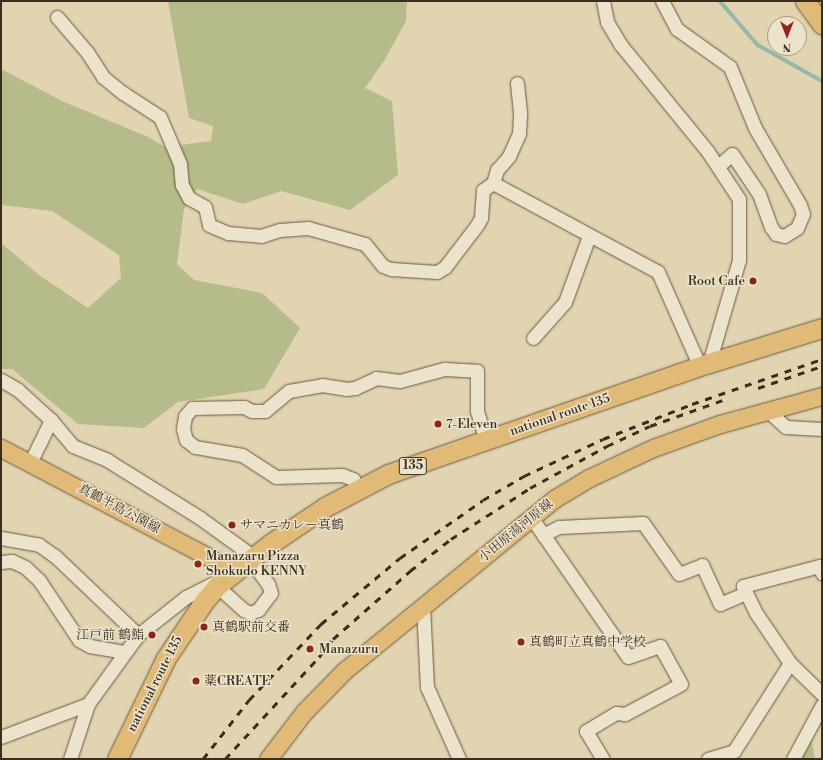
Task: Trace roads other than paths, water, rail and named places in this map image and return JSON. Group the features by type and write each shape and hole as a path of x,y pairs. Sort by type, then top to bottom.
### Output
{"highway":[{"path":"805,1 822,24"},
{"name":"national route 135","path":"118,759 176,640 218,586 287,531 358,488 388,474 705,365 822,328"}],"main road":[{"name":"小田原湯河原線","path":"268,759 304,712 344,671 530,517 554,499 589,478 653,448 768,411 822,396"},
{"name":"真鶴半島公園線","path":"1,448 30,463 246,563"}],"street":[{"path":"603,1 608,22 620,44 718,166 739,199 741,235 739,260 705,365"},
{"path":"662,1 677,29 730,67 755,128 800,205 803,214 796,228 784,236 776,234 771,227 759,194 732,154 718,166"},
{"path":"57,17 87,52 103,77 123,93 160,117 180,164 182,185 189,198 205,207 209,225 228,233 261,236 280,230 308,228 365,244 383,266 391,270 437,272 445,267 477,225 481,218 483,190 493,183 497,170 509,156 519,134 520,112 517,83"},
{"path":"493,183 658,272 705,365"},
{"path":"533,338 565,302 589,236"},
{"path":"358,488 353,479 342,475 276,477 242,455 195,447 186,440 183,429 185,416 192,408 244,407 252,411 265,411 289,390 322,385 346,389 355,388 376,378 400,381 444,369 477,371 477,411 486,441"},
{"path":"1,380 18,390 51,420 73,446 107,460 200,518 268,584 270,593 258,610 250,613 244,610 218,586"},
{"path":"768,411 786,427 822,429"},
{"path":"30,463 51,420"},
{"path":"530,517 628,657 660,646 681,684 625,714 616,714 586,731 603,759"},
{"path":"543,535 559,527 643,523 679,574 702,565 720,604 746,593"},
{"path":"1,538 39,545 55,556 138,635"},
{"path":"1,562 12,561 25,567 39,580 79,640 90,646 123,652"},
{"path":"70,759 88,704 123,652 138,635 186,597 246,563"},
{"path":"822,573 819,566 743,586 790,663 822,694"},
{"path":"423,606 427,687 459,759"},
{"path":"708,759 719,757 734,751 790,663"},
{"path":"1,737 88,704"},
{"path":"794,759 822,705"}],"waterway":[{"path":"720,1 758,45 822,81"}],"railway":[{"path":"203,759 249,700 321,624 400,558 483,500 524,476 603,439 692,404 822,359"},
{"path":"758,388 822,366"},
{"path":"225,759 319,657 333,639 410,571 451,539 530,488 607,446 650,426 723,400"}],"place":[{"name":"Root Cafe","path":"753,281"},
{"name":"7-Eleven","path":"438,424"},
{"name":"サマニカレー真鶴","path":"232,525"},
{"name":"Manazaru Pizza Shokudo KENNY","path":"198,564"},
{"name":"真鶴駅前交番","path":"204,627"},
{"name":"江戸前 鶴鮨","path":"152,635"},
{"name":"真鶴町立真鶴中学校","path":"521,642"},
{"name":"Manazuru","path":"310,649"},
{"name":"薬CREATE","path":"196,681"}]}
